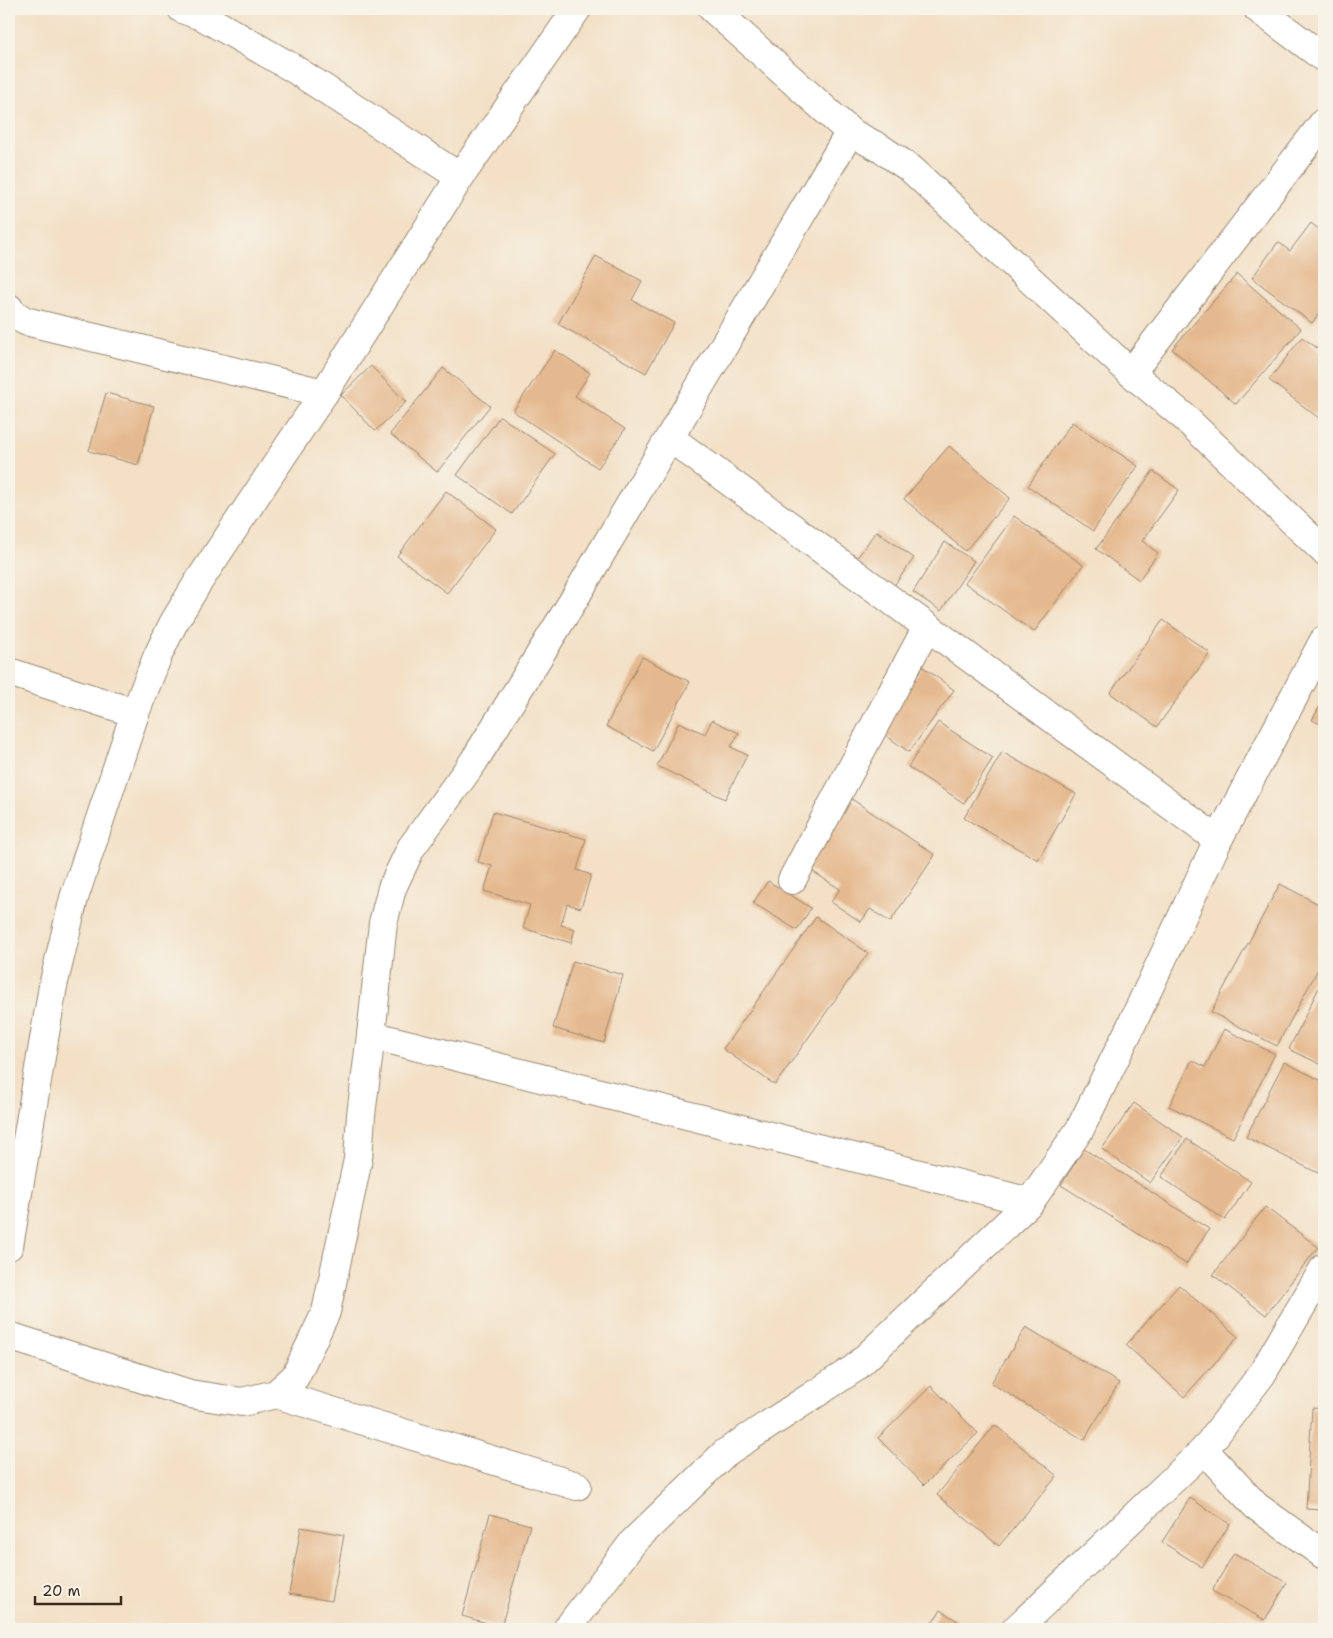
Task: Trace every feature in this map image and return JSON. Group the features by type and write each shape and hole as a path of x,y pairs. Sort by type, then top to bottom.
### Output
{"street":[{"path":"182,9 204,17 291,67 460,177"},
{"path":"9,1246 54,986 74,898 135,713 158,655 173,624 197,584 324,393 460,177 576,9"},
{"path":"713,9 850,132 880,148 911,169 1131,373 1183,416 1324,551"},
{"path":"1258,9 1324,58"},
{"path":"1131,373 1324,122"},
{"path":"9,1336 190,1394 242,1402 276,1394 295,1377 326,1312 358,1159 361,1115 372,1035 383,923 392,888 411,848 474,761 573,601 850,132"},
{"path":"9,308 11,312 24,322 324,393"},
{"path":"670,438 1218,840"},
{"path":"792,880 927,627"},
{"path":"567,1629 634,1542 725,1453 855,1368 1030,1202 1080,1128 1130,1028 1218,840 1324,640"},
{"path":"9,672 135,713"},
{"path":"372,1035 1030,1202"},
{"path":"1016,1629 1204,1450 1262,1374 1324,1268"},
{"path":"276,1394 577,1486"},
{"path":"1204,1450 1256,1506 1324,1555"}],"building":[{"path":"1311,223 1324,233 1324,306 1312,323 1252,278 1278,242 1290,251"},
{"path":"596,256 642,281 632,300 674,323 646,373 558,324"},
{"path":"1237,274 1301,329 1236,404 1172,349"},
{"path":"1302,337 1324,353 1324,422 1269,380"},
{"path":"555,350 590,373 575,396 625,429 598,468 513,411"},
{"path":"371,366 406,402 375,431 341,395"},
{"path":"443,368 490,406 437,472 390,434"},
{"path":"106,393 154,406 138,465 89,451"},
{"path":"500,416 555,454 512,514 457,475"},
{"path":"1072,422 1138,466 1093,531 1028,486"},
{"path":"949,446 1010,498 965,551 904,499"},
{"path":"1153,471 1179,490 1142,541 1158,553 1139,580 1096,549"},
{"path":"446,491 496,529 447,593 397,556"},
{"path":"1014,516 1083,565 1034,632 965,583"},
{"path":"876,531 914,558 893,587 855,561"},
{"path":"945,542 974,561 941,611 913,592"},
{"path":"1163,620 1210,653 1157,727 1110,693"},
{"path":"642,657 690,682 653,751 606,726"},
{"path":"923,667 954,690 909,752 877,729"},
{"path":"1324,699 1324,726 1312,720"},
{"path":"712,720 739,733 731,747 747,755 725,799 657,766 679,722 705,734"},
{"path":"938,722 993,758 964,803 908,767"},
{"path":"1002,752 1076,794 1038,860 964,818"},
{"path":"850,798 935,855 890,922 870,909 861,922 831,902 840,889 804,866"},
{"path":"493,812 586,839 577,870 591,875 581,908 567,904 561,925 575,929 571,943 523,928 530,905 484,891 492,866 478,862"},
{"path":"768,881 811,908 797,930 753,903"},
{"path":"1280,884 1324,907 1324,958 1277,1046 1211,1012"},
{"path":"816,917 868,953 775,1085 723,1049"},
{"path":"573,961 623,975 604,1043 553,1028"},
{"path":"1324,977 1324,1066 1289,1049"},
{"path":"1224,1029 1275,1054 1233,1138 1169,1106 1192,1060 1205,1067"},
{"path":"1284,1062 1324,1082 1324,1176 1246,1137"},
{"path":"1134,1103 1183,1137 1150,1183 1102,1149"},
{"path":"1187,1139 1251,1182 1225,1220 1161,1177"},
{"path":"1084,1149 1209,1229 1186,1264 1061,1185"},
{"path":"1265,1207 1318,1247 1266,1315 1213,1275"},
{"path":"1179,1285 1238,1337 1184,1397 1126,1345"},
{"path":"1026,1327 1119,1383 1084,1440 991,1383"},
{"path":"931,1386 978,1433 924,1485 878,1438"},
{"path":"1312,1408 1324,1409 1324,1510 1306,1509"},
{"path":"995,1425 1057,1476 999,1546 937,1495"},
{"path":"1190,1498 1230,1524 1202,1567 1162,1542"},
{"path":"490,1514 530,1525 501,1627 462,1616"},
{"path":"301,1527 344,1535 332,1601 289,1594"},
{"path":"1234,1553 1287,1583 1265,1620 1212,1591"},
{"path":"941,1610 969,1629 928,1629"}]}
